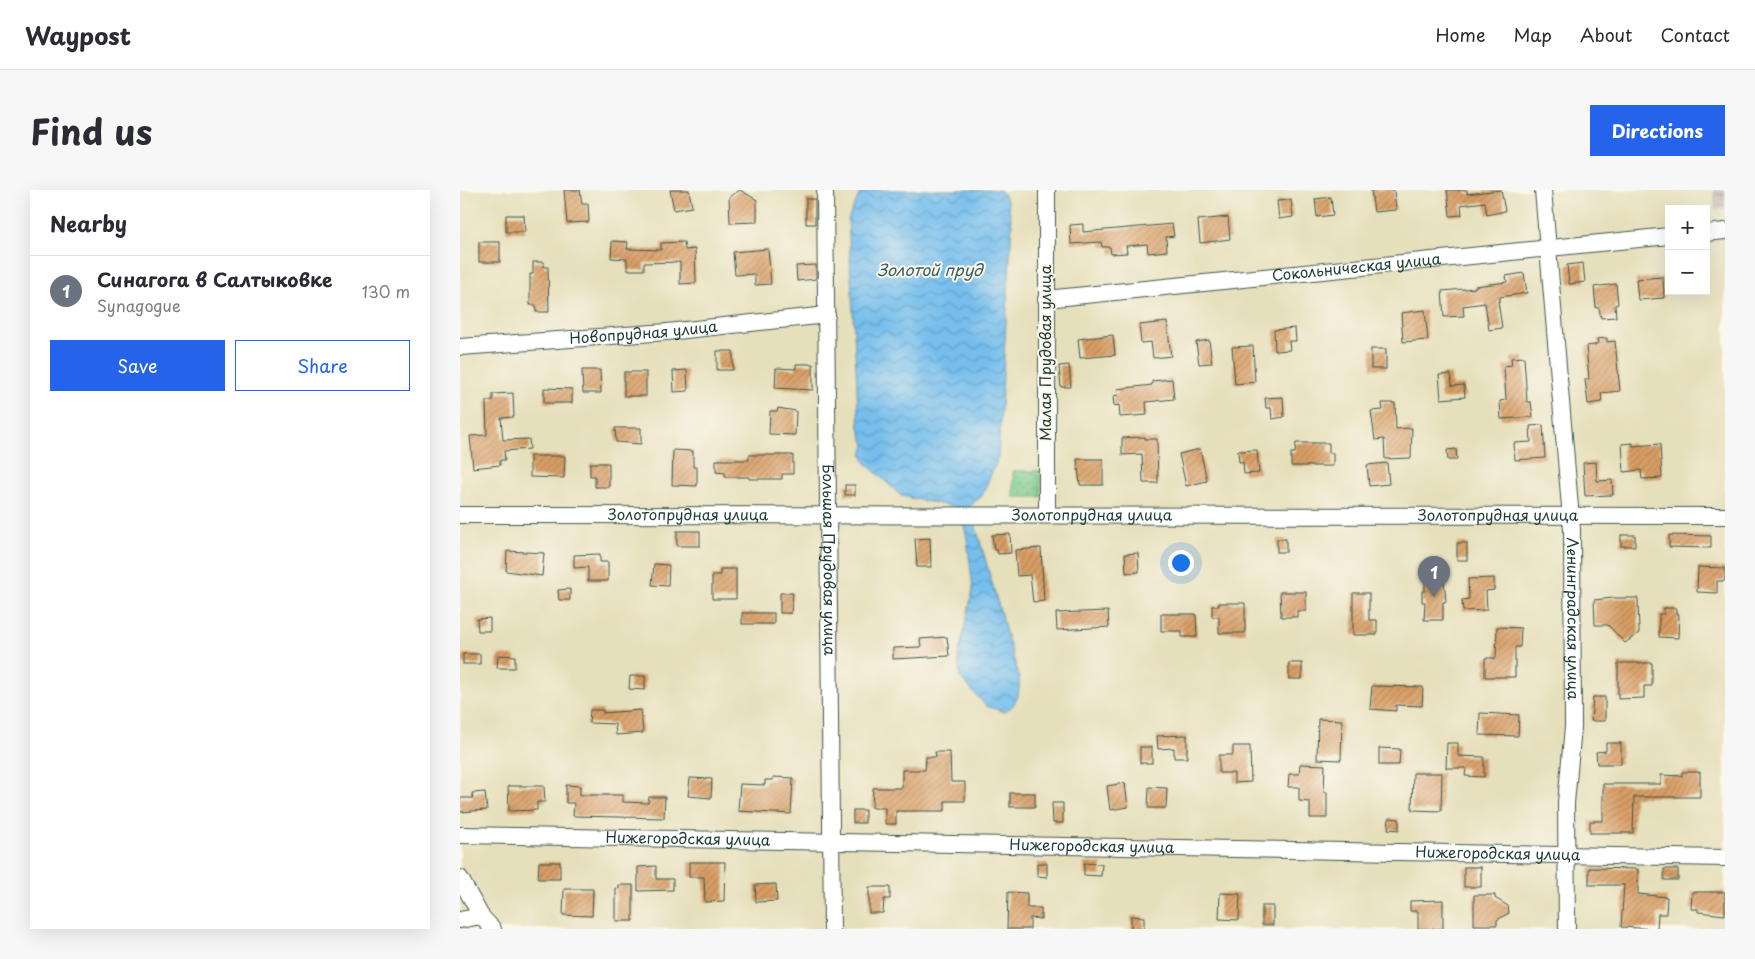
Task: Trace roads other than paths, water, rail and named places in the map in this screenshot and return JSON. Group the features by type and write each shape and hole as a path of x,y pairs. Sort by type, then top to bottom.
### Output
{"street":[{"name":"Большая Прудовая улица","path":"826,190 832,929"},
{"name":"Малая Прудовая улица","path":"1047,190 1047,515"},
{"name":"Ленинградская улица","path":"1543,190 1571,516 1574,590 1573,727 1566,803 1567,929"},
{"path":"1710,233 1725,232"},
{"name":"Сокольническая улица","path":"1046,299 1665,236"},
{"name":"Новопрудная улица","path":"460,347 666,332 827,315"},
{"name":"Золотопрудная улица","path":"460,515 1725,516"},
{"name":"Нижегородская улица","path":"460,835 1725,858"},
{"path":"460,878 481,916 493,929"},
{"path":"460,920 481,916"}],"water":[{"name":"Золотой пруд","path":"864,190 1000,190 1007,200 1012,224 998,458 982,496 970,506 1019,677 1019,688 1015,702 1005,712 986,706 960,677 958,657 973,589 967,539 960,508 901,496 866,463 862,455 865,445 859,428 848,219 860,193"}],"place":[{"name":"Синагога в Салтыковке","path":"1434,597"}]}
